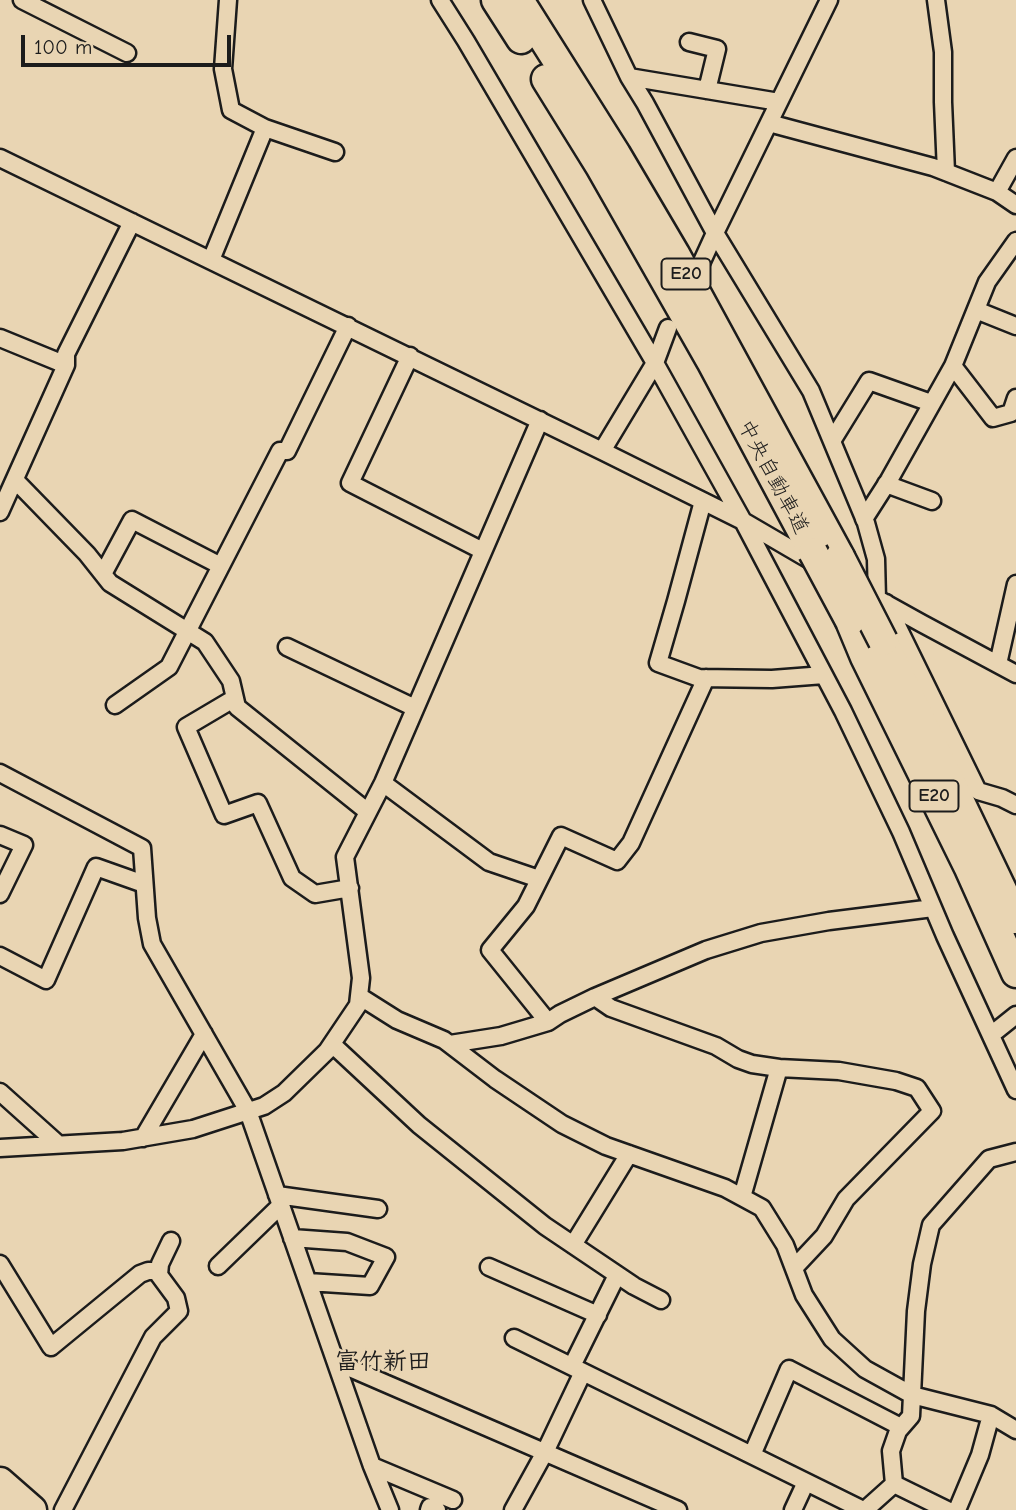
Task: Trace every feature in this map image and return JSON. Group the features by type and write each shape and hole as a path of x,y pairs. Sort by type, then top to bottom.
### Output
{"highway":[{"name":"中央自動車道","path":"496,0 600,166 826,554 883,641 1016,919"},
{"name":"中央自動車道","path":"519,0 675,254 826,554 865,657 969,868 1016,973"},
{"path":"0,1482 32,1510"}],"street":[{"path":"22,0 127,53"},
{"path":"228,0 223,69 230,110 265,128 335,152"},
{"path":"440,0 655,363 743,521 843,711 1016,1090"},
{"path":"592,0 629,77 715,233 811,391 864,519 876,559 881,601 978,791 1002,798 1016,806"},
{"path":"699,268 829,0"},
{"path":"936,0 943,52 946,172"},
{"path":"689,42 717,49 707,90"},
{"path":"629,77 779,103"},
{"path":"769,123 946,172 997,192 1016,205"},
{"path":"211,260 265,128"},
{"path":"0,158 743,521 921,624 1016,674"},
{"path":"997,192 1016,158"},
{"path":"0,512 65,365 65,354 132,222"},
{"path":"864,519 953,366 993,271 1016,241"},
{"path":"976,310 1016,326"},
{"path":"115,705 169,667 280,451 287,451 348,326"},
{"path":"602,451 655,363 668,328"},
{"path":"0,338 65,365"},
{"path":"410,356 350,483 483,551"},
{"path":"953,366 993,418 1011,413 1016,398"},
{"path":"832,441 869,381 931,403"},
{"path":"0,1147 123,1141 193,1129 264,1106 285,1093 332,1044 358,1005 362,978 345,857 383,783 540,420"},
{"path":"15,481 87,554 110,583 205,642 231,681 237,707 368,812"},
{"path":"886,484 932,501"},
{"path":"703,501 658,663 699,678 772,679 824,675"},
{"path":"103,574 132,520 221,566"},
{"path":"998,664 1016,584"},
{"path":"287,647 415,708"},
{"path":"548,1021 490,950 526,906 561,836 617,861 631,843 706,678"},
{"path":"235,698 186,727 224,815 257,803 292,878 315,894 349,888"},
{"path":"0,773 142,848 146,918 152,944 248,1111 372,1466 390,1510"},
{"path":"383,783 489,862 539,879"},
{"path":"0,835 24,845 0,894"},
{"path":"0,956 46,980 96,867 144,884"},
{"path":"450,1044 501,1036 548,1021 595,997 706,950 761,933 828,921 933,908"},
{"path":"359,996 397,1020 444,1040 495,1079 562,1124 606,1146 725,1188 762,1208 785,1245 804,1295 832,1339 865,1369 912,1395 991,1415 1016,1430"},
{"path":"595,997 611,1007 716,1045 738,1059 752,1064 839,1071 896,1081 917,1088 932,1111 846,1199 824,1236 793,1268"},
{"path":"991,1035 1016,1016"},
{"path":"143,1138 204,1034"},
{"path":"332,1044 419,1125 545,1226 634,1286 662,1300"},
{"path":"742,1197 779,1068"},
{"path":"0,1093 58,1144"},
{"path":"894,1484 891,1451 898,1431 911,1416 916,1311 922,1264 931,1225 989,1159 1016,1152"},
{"path":"573,1245 629,1154"},
{"path":"279,1200 378,1209"},
{"path":"218,1266 279,1200"},
{"path":"292,1238 347,1242 386,1257 370,1286 308,1282"},
{"path":"63,1510 153,1337 179,1311 176,1298 159,1275 160,1264 171,1241"},
{"path":"0,1264 51,1347 140,1273 159,1271"},
{"path":"489,1268 598,1315"},
{"path":"513,1510 545,1452 598,1315 617,1275"},
{"path":"514,1338 864,1510 894,1484"},
{"path":"336,1362 678,1510"},
{"path":"752,1455 789,1369 901,1427"},
{"path":"957,1510 980,1455 991,1415"},
{"path":"372,1466 453,1500"},
{"path":"793,1510 806,1482"},
{"path":"894,1484 947,1510"},
{"path":"429,1510 430,1507 437,1510"}],"district":[{"name":"富竹新田","path":"383,1362"}]}
